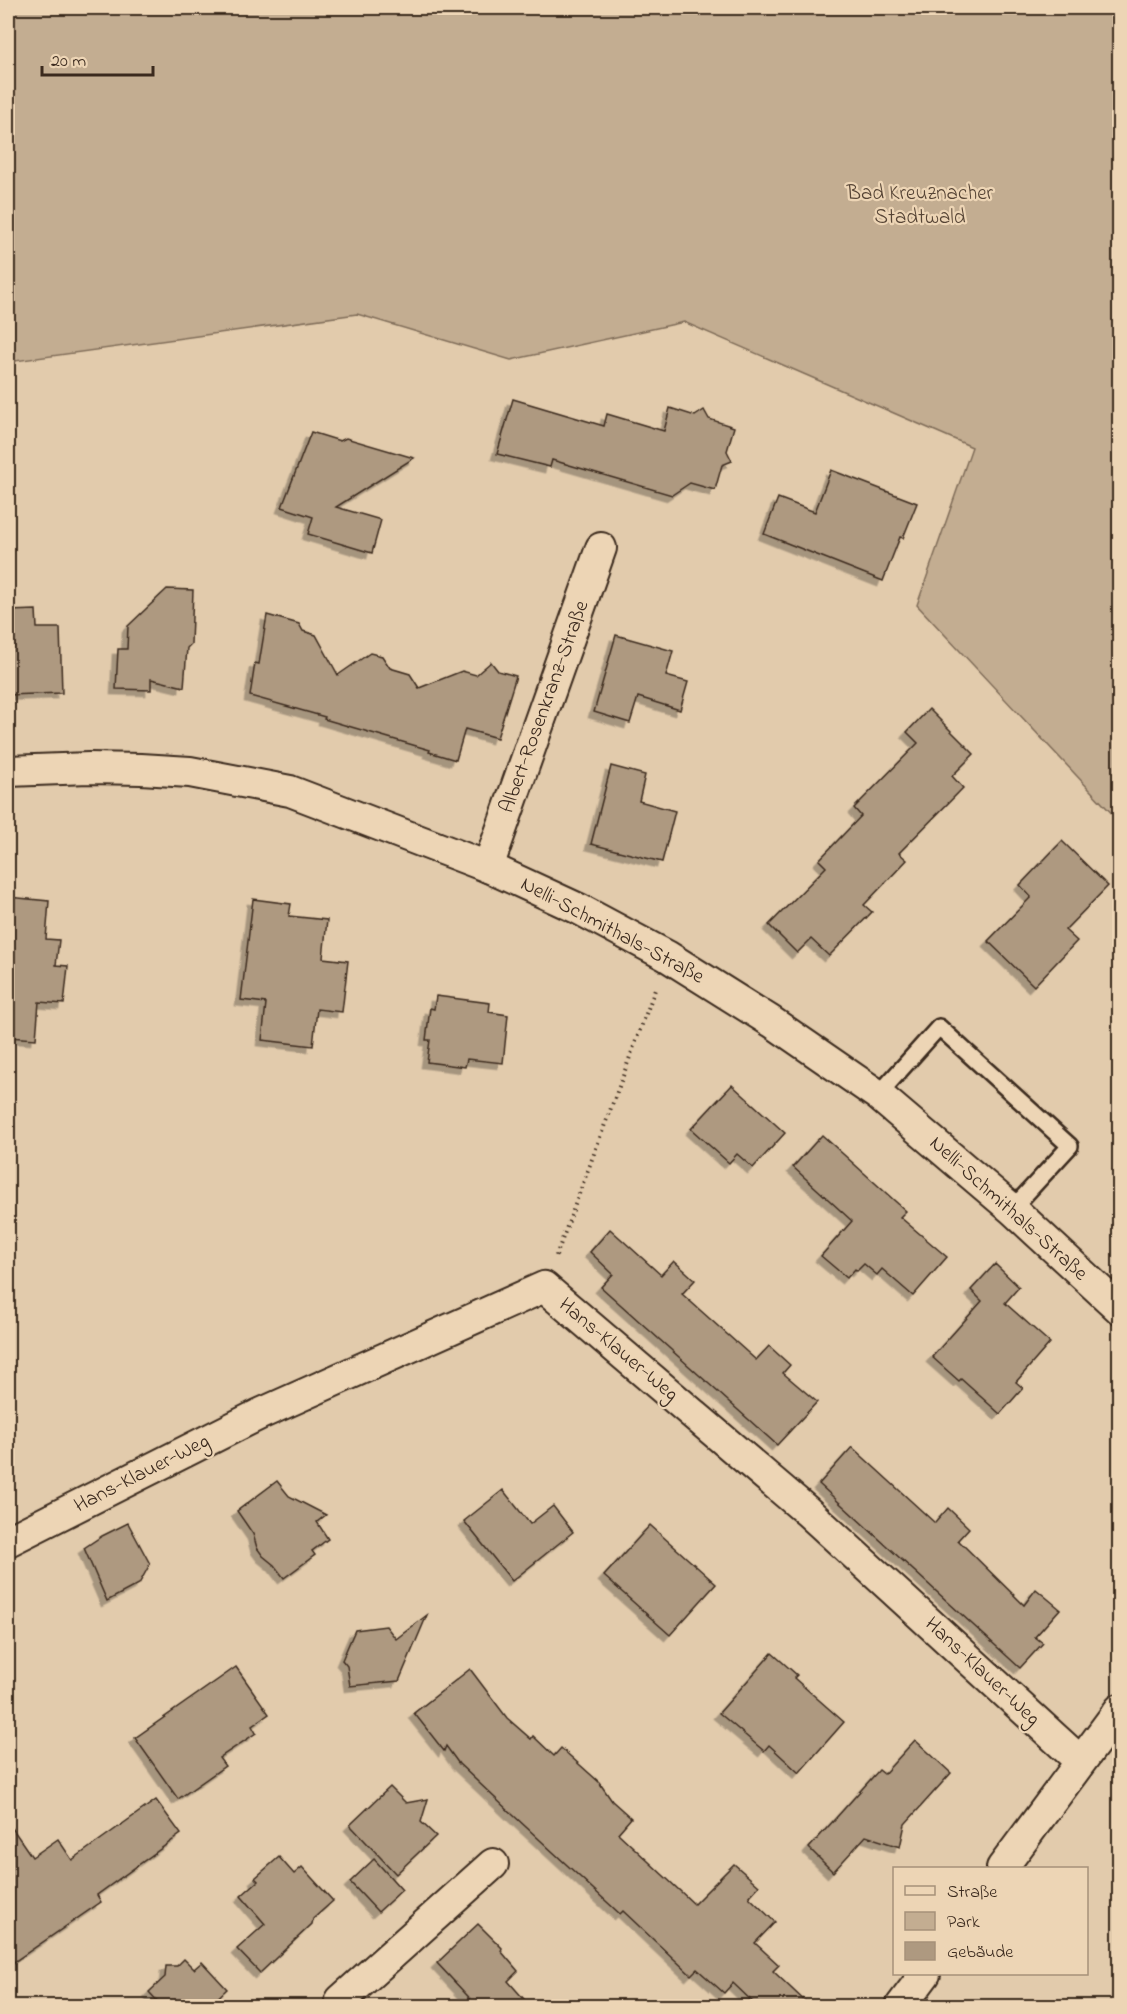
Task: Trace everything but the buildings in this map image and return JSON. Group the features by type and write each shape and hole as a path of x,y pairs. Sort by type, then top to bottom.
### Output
{"street":[{"name":"Albert-Rosenkranz-Straße","path":"488,867 601,548"},
{"name":"Nelli-Schmithals-Straße","path":"8,771 89,768 190,772 290,791 488,867 579,909 667,956 772,1022 878,1095 1012,1209 1119,1309"},
{"name":"Hans-Klauer-Weg","path":"8,1541 260,1414 544,1287 807,1511 1080,1761"},
{"path":"1003,1867 1119,1709"},
{"path":"341,2004 493,1864"},
{"path":"901,2007 924,1975"}],"lane":[{"path":"878,1095 939,1027 1070,1146 1012,1209"}],"path":[{"path":"544,1287 667,956"}],"green space":[{"name":"Bad Kreuznacher Stadtwald","path":"8,8 1119,8 1119,821 917,605 972,447 684,322 511,360 357,314 8,362"}]}
